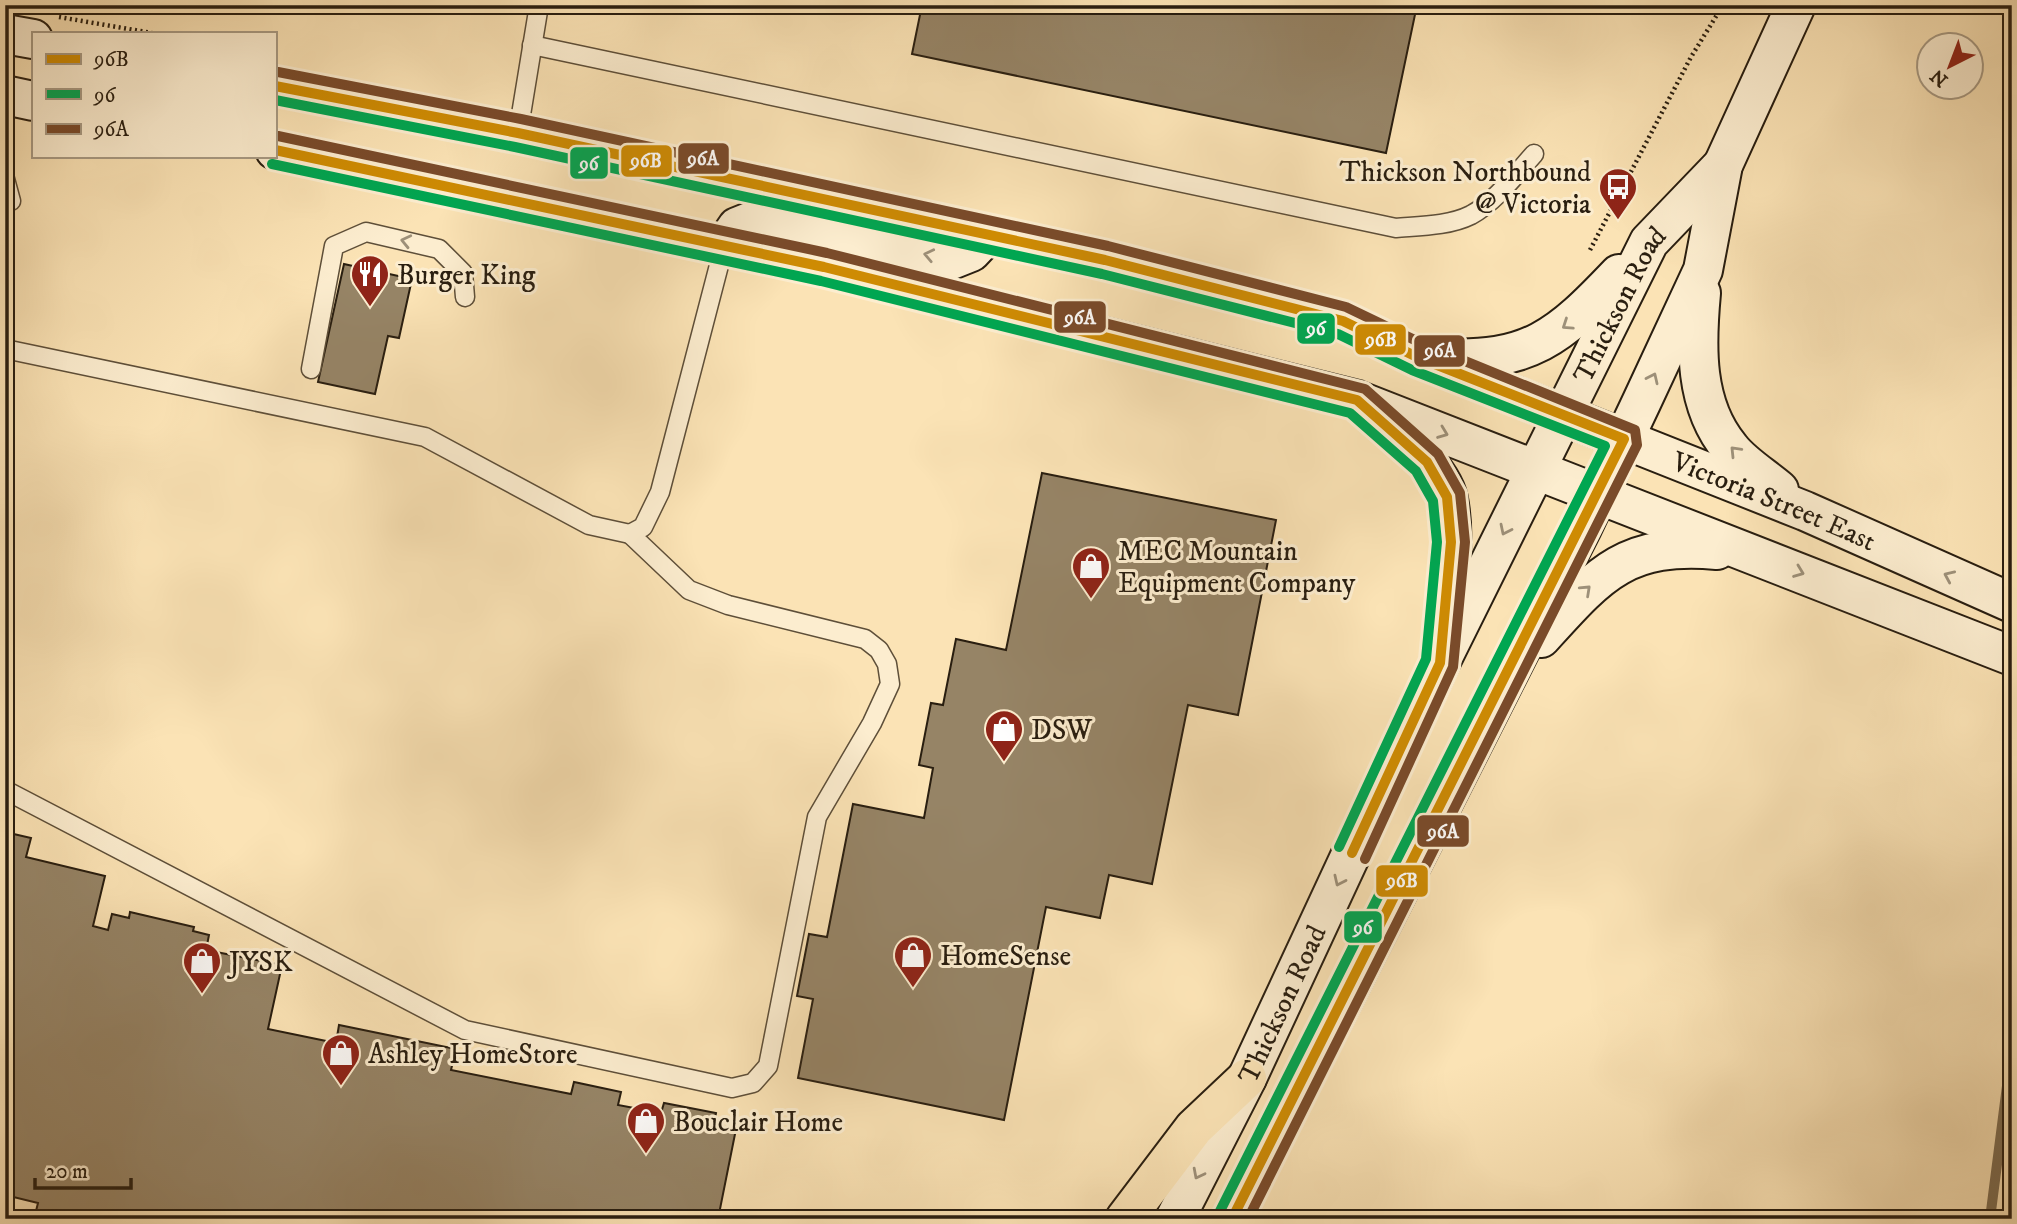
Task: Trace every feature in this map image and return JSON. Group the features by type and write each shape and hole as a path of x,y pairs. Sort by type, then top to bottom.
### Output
{"highway":[{"path":"1125,1219 1194,1128 1247,1078"}],"main road":[{"name":"Thickson Road","path":"1232,1219 1598,494 1703,270 1723,165 1796,5"},
{"path":"5,34 44,28"},
{"name":"Victoria Street East","path":"276,86 518,132 988,234 1105,260 1343,321 1417,356 1805,511 2012,603"},
{"path":"5,95 32,101"},
{"name":"Victoria Street East","path":"276,150 824,267 1357,400 2012,656"},
{"name":"Thickson Road","path":"1175,1219 1247,1078 1440,663 1649,242 1723,165"},
{"path":"724,246 737,227 757,219 951,260 971,252 988,234"},
{"path":"1417,356 1476,360 1530,348 1574,321 1649,242"},
{"path":"1703,270 1697,337 1704,403 1730,448 1805,511"},
{"path":"1357,400 1427,462 1447,496 1451,542 1440,663"},
{"path":"1507,676 1588,586 1630,558 1678,547 1751,554"}],"lane":[{"path":"518,132 539,5"},
{"path":"532,45 1396,228 1434,225 1471,215 1508,184 1534,154"},
{"path":"5,179 11,201"},
{"path":"311,369 334,246 366,232 439,248 463,274 465,297"},
{"path":"630,534 643,527 660,492 724,246"},
{"path":"5,349 425,436 589,525 630,534 689,590 728,605 865,639 879,650 887,664 890,684 872,723 817,817 768,1066 753,1083 732,1088 465,1030 5,790"}],"path":[{"path":"1586,258 1691,57 1723,5"},
{"path":"44,28 130,32"}],"building":[{"path":"922,5 1417,5 1386,153 912,54"},
{"name":"Burger King","path":"344,264 412,279 399,338 388,336 375,394 318,382"},
{"path":"1042,473 1276,520 1238,715 1188,705 1152,884 1109,875 1100,918 1046,907 1004,1120 798,1078 813,999 797,996 809,934 827,937 853,804 924,818 933,768 919,765 931,703 943,705 956,639 1006,650"},
{"path":"5,832 31,838 26,857 105,876 93,926 108,930 112,914 129,918 130,912 194,927 193,931 209,935 206,950 282,965 268,1029 336,1043 339,1025 456,1049 451,1070 571,1094 574,1082 621,1092 618,1105 661,1113 664,1103 716,1113 714,1125 736,1129 718,1219 34,1219 38,1203 5,1195"}],"waterway":[{"path":"1990,1219 2012,1047"}],"transit line":[{"name":"96A","path":"278,72 521,119 1108,246 1346,307 1423,344 1635,430 1637,445 1248,1219"},
{"name":"96B","path":"276,86 518,133 1105,260 1343,321 1417,357 1624,439 1232,1219"},
{"name":"96","path":"276,100 515,147 1102,274 1338,334 1412,370 1605,446 1219,1213"},
{"name":"96A","path":"278,136 827,253 1365,389 1438,454 1460,493 1465,542 1453,667 1365,859"},
{"name":"96B","path":"276,150 824,267 1357,400 1427,462 1447,497 1451,542 1440,663 1352,853"},
{"name":"96","path":"272,164 821,281 1350,413 1416,471 1433,501 1437,542 1426,659 1339,847"}],"place":[{"name":"Thickson Northbound @ Victoria","path":"1618,221"},
{"name":"Burger King","path":"370,308"},
{"name":"MEC Mountain Equipment Company","path":"1091,600"},
{"name":"DSW","path":"1004,763"},
{"name":"HomeSense","path":"913,989"},
{"name":"JYSK","path":"202,995"},
{"name":"Ashley HomeStore","path":"341,1087"},
{"name":"Bouclair Home","path":"646,1155"}]}
